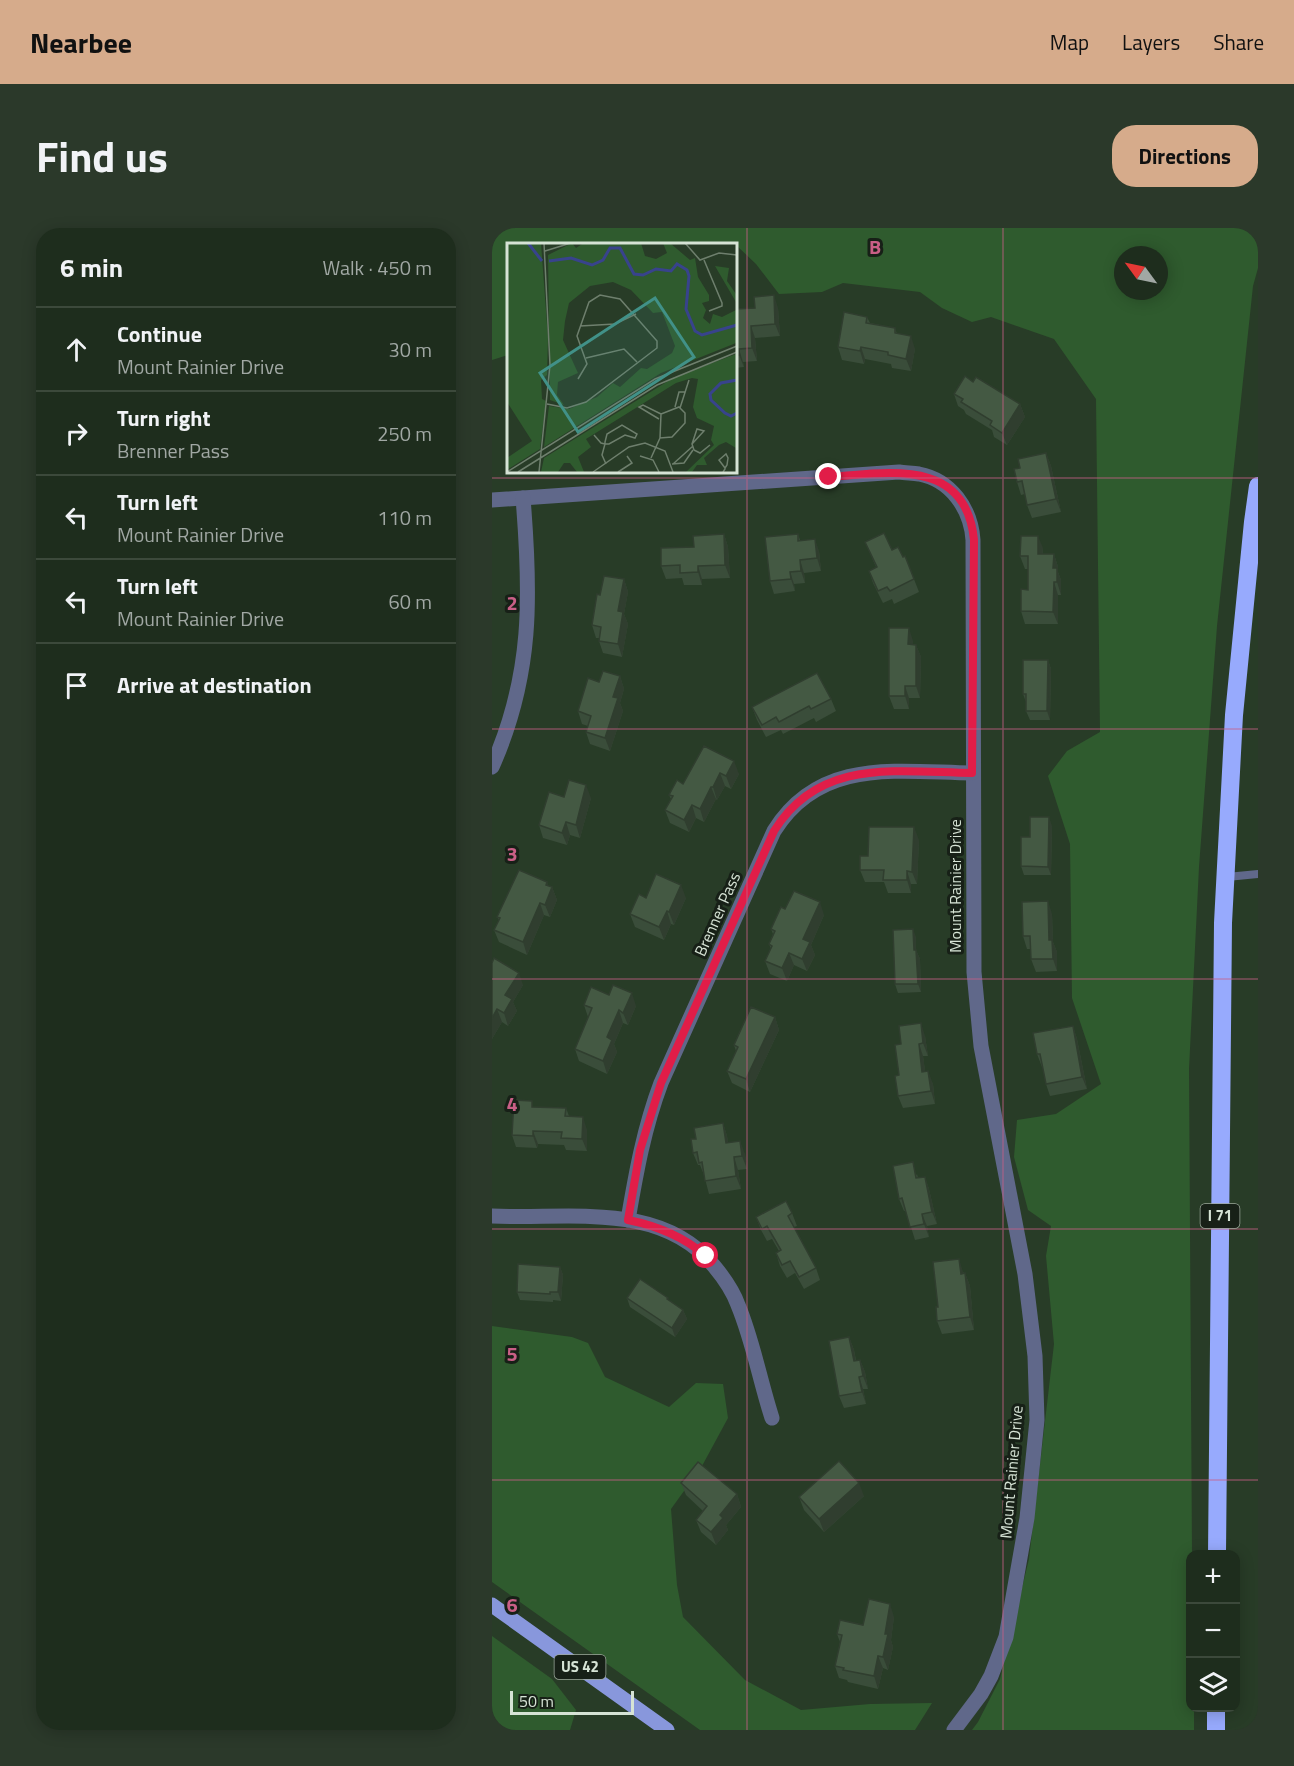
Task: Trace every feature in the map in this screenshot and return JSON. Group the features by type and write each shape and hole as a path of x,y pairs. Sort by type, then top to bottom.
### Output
{"highway":[{"name":"I 71","path":"1217,1550 1223,923 1234,716 1258,486"},
{"path":"1216,1712 1216,1730"}],"main road":[{"name":"US 42","path":"492,1605 667,1730"}],"street":[{"name":"Mount Rainier Drive","path":"492,500 899,472 920,474 940,482 954,492 966,509 972,528 974,972 980,1035 989,1092 1025,1274 1035,1356 1036,1420 1027,1518 1006,1637 991,1676 981,1694 954,1730"},
{"path":"492,767 510,720 520,679 526,638 529,586 523,498"},
{"name":"Brenner Pass","path":"628,1220 640,1150 661,1083 774,831 781,820 799,800 810,792 821,785 848,775 878,771 972,773"},
{"path":"492,1216 520,1218 603,1216 656,1226 697,1248 723,1278 738,1303 772,1418"}],"lane":[{"path":"1225,877 1258,874"}],"green space":[{"path":"492,228 1258,228 1258,268 1253,286 1217,626 1199,867 1189,1069 1192,1550 1186,1550 1186,1712 1194,1712 1194,1730 972,1730 1000,1679 1029,1559 1054,1344 1046,1256 1051,1226 1028,1210 1014,1157 1017,1120 1056,1114 1101,1084 1072,998 1070,844 1048,776 1067,751 1100,732 1096,399 1054,339 991,317 972,322 942,308 920,292 843,283 822,292 779,294 736,243 507,243 507,355 492,360"},
{"path":"492,1326 572,1337 588,1343 605,1377 669,1407 696,1383 723,1384 728,1418 702,1466 671,1509 677,1585 683,1617 745,1680 801,1710 870,1704 932,1703 915,1730 700,1730 492,1582"},
{"path":"492,1636 552,1679 576,1710 570,1730 492,1730"}],"building":[{"path":"774,295 775,324 751,326 752,348 739,349 739,355 736,355 736,309 755,308 754,297"},
{"path":"844,312 867,317 866,323 895,328 895,333 911,336 906,359 888,355 888,352 861,347 860,351 838,347"},
{"path":"965,376 973,382 976,377 1020,404 1002,433 990,425 992,421 961,402 963,399 954,394"},
{"path":"1046,453 1056,499 1027,505 1022,481 1017,482 1014,469 1020,468 1018,459"},
{"path":"884,533 892,550 898,547 903,557 905,556 914,579 890,591 887,587 878,591 869,571 877,567 865,542"},
{"path":"724,534 725,565 698,566 698,572 680,573 680,565 661,566 661,548 694,547 693,536"},
{"path":"798,534 798,541 815,539 817,558 800,560 801,571 790,572 791,579 770,581 765,537"},
{"path":"1021,536 1038,536 1038,554 1054,554 1053,568 1057,568 1057,582 1054,582 1053,612 1021,611 1021,589 1028,590 1028,556 1020,556"},
{"path":"604,576 624,579 618,611 623,612 618,644 599,641 601,627 592,625 597,594 600,595"},
{"path":"889,628 909,628 908,644 916,645 916,686 905,686 905,696 889,696"},
{"path":"1023,660 1048,660 1047,711 1026,711 1026,694 1023,694"},
{"path":"603,671 620,676 613,697 618,698 605,738 586,732 591,716 578,711 588,678 599,682"},
{"path":"817,673 831,699 811,709 809,706 779,722 776,717 762,725 752,707"},
{"path":"704,746 734,761 726,776 720,773 700,809 692,805 684,820 665,810 673,796 669,795 677,780 683,784"},
{"path":"569,780 586,785 576,825 566,822 562,833 539,825 549,792 564,797"},
{"path":"1030,817 1049,817 1048,867 1021,866 1021,837 1030,837"},
{"path":"869,827 914,827 912,872 907,871 907,880 883,880 884,870 860,870 860,856 868,856"},
{"path":"519,870 547,882 546,885 552,887 545,905 540,903 523,942 494,930 500,918 497,917"},
{"path":"656,874 681,885 669,912 667,911 659,927 630,914 639,894 646,898"},
{"path":"794,891 820,902 803,939 810,942 802,959 789,953 782,968 765,961 772,946 769,944 775,931 771,929 781,907 785,909"},
{"path":"1048,901 1049,940 1052,940 1053,959 1031,959 1030,936 1023,936 1022,902"},
{"path":"913,929 918,984 895,984 893,930"},
{"path":"494,958 519,973 505,995 512,999 504,1013 497,1009 492,1018 492,963"},
{"path":"613,985 632,993 623,1013 619,1010 607,1037 612,1040 603,1061 575,1049 592,1008 584,1005 591,987 609,995"},
{"path":"751,1007 775,1017 746,1079 727,1071 738,1047 734,1045"},
{"path":"921,1023 923,1043 919,1044 922,1072 928,1071 931,1091 898,1096 895,1076 899,1075 895,1045 901,1044 899,1026"},
{"path":"1073,1026 1082,1077 1046,1084 1033,1033"},
{"path":"514,1100 532,1101 532,1107 566,1108 565,1116 583,1117 582,1139 561,1138 562,1132 533,1131 533,1136 512,1135"},
{"path":"723,1123 726,1143 740,1141 742,1156 734,1157 736,1176 705,1181 702,1162 699,1163 697,1152 693,1153 691,1139 696,1139 694,1128"},
{"path":"913,1162 916,1178 925,1177 932,1212 922,1214 924,1224 910,1227 902,1198 899,1199 893,1166"},
{"path":"786,1201 792,1213 788,1216 816,1268 799,1277 790,1261 782,1265 776,1253 781,1250 767,1226 762,1229 756,1217"},
{"path":"959,1259 961,1274 965,1273 970,1317 937,1321 936,1307 938,1307 933,1262"},
{"path":"518,1264 560,1267 558,1292 550,1292 550,1294 517,1292"},
{"path":"640,1279 683,1310 672,1328 627,1298"},
{"path":"849,1337 854,1361 860,1360 863,1376 859,1377 862,1392 839,1396 829,1341"},
{"path":"839,1461 859,1483 819,1519 799,1497"},
{"path":"698,1462 737,1494 720,1515 723,1518 711,1532 696,1520 707,1506 681,1483"},
{"path":"869,1599 890,1604 885,1634 888,1634 883,1657 878,1656 874,1676 843,1670 844,1668 835,1666 842,1635 837,1634 840,1620 863,1625"}],"route":[{"path":"706,1256 676,1235 656,1226 628,1220 640,1150 661,1083 774,831 789,809 799,800 821,785 848,775 878,771 972,773 974,540 966,509 954,492 940,482 920,474 899,472 829,477"}]}
